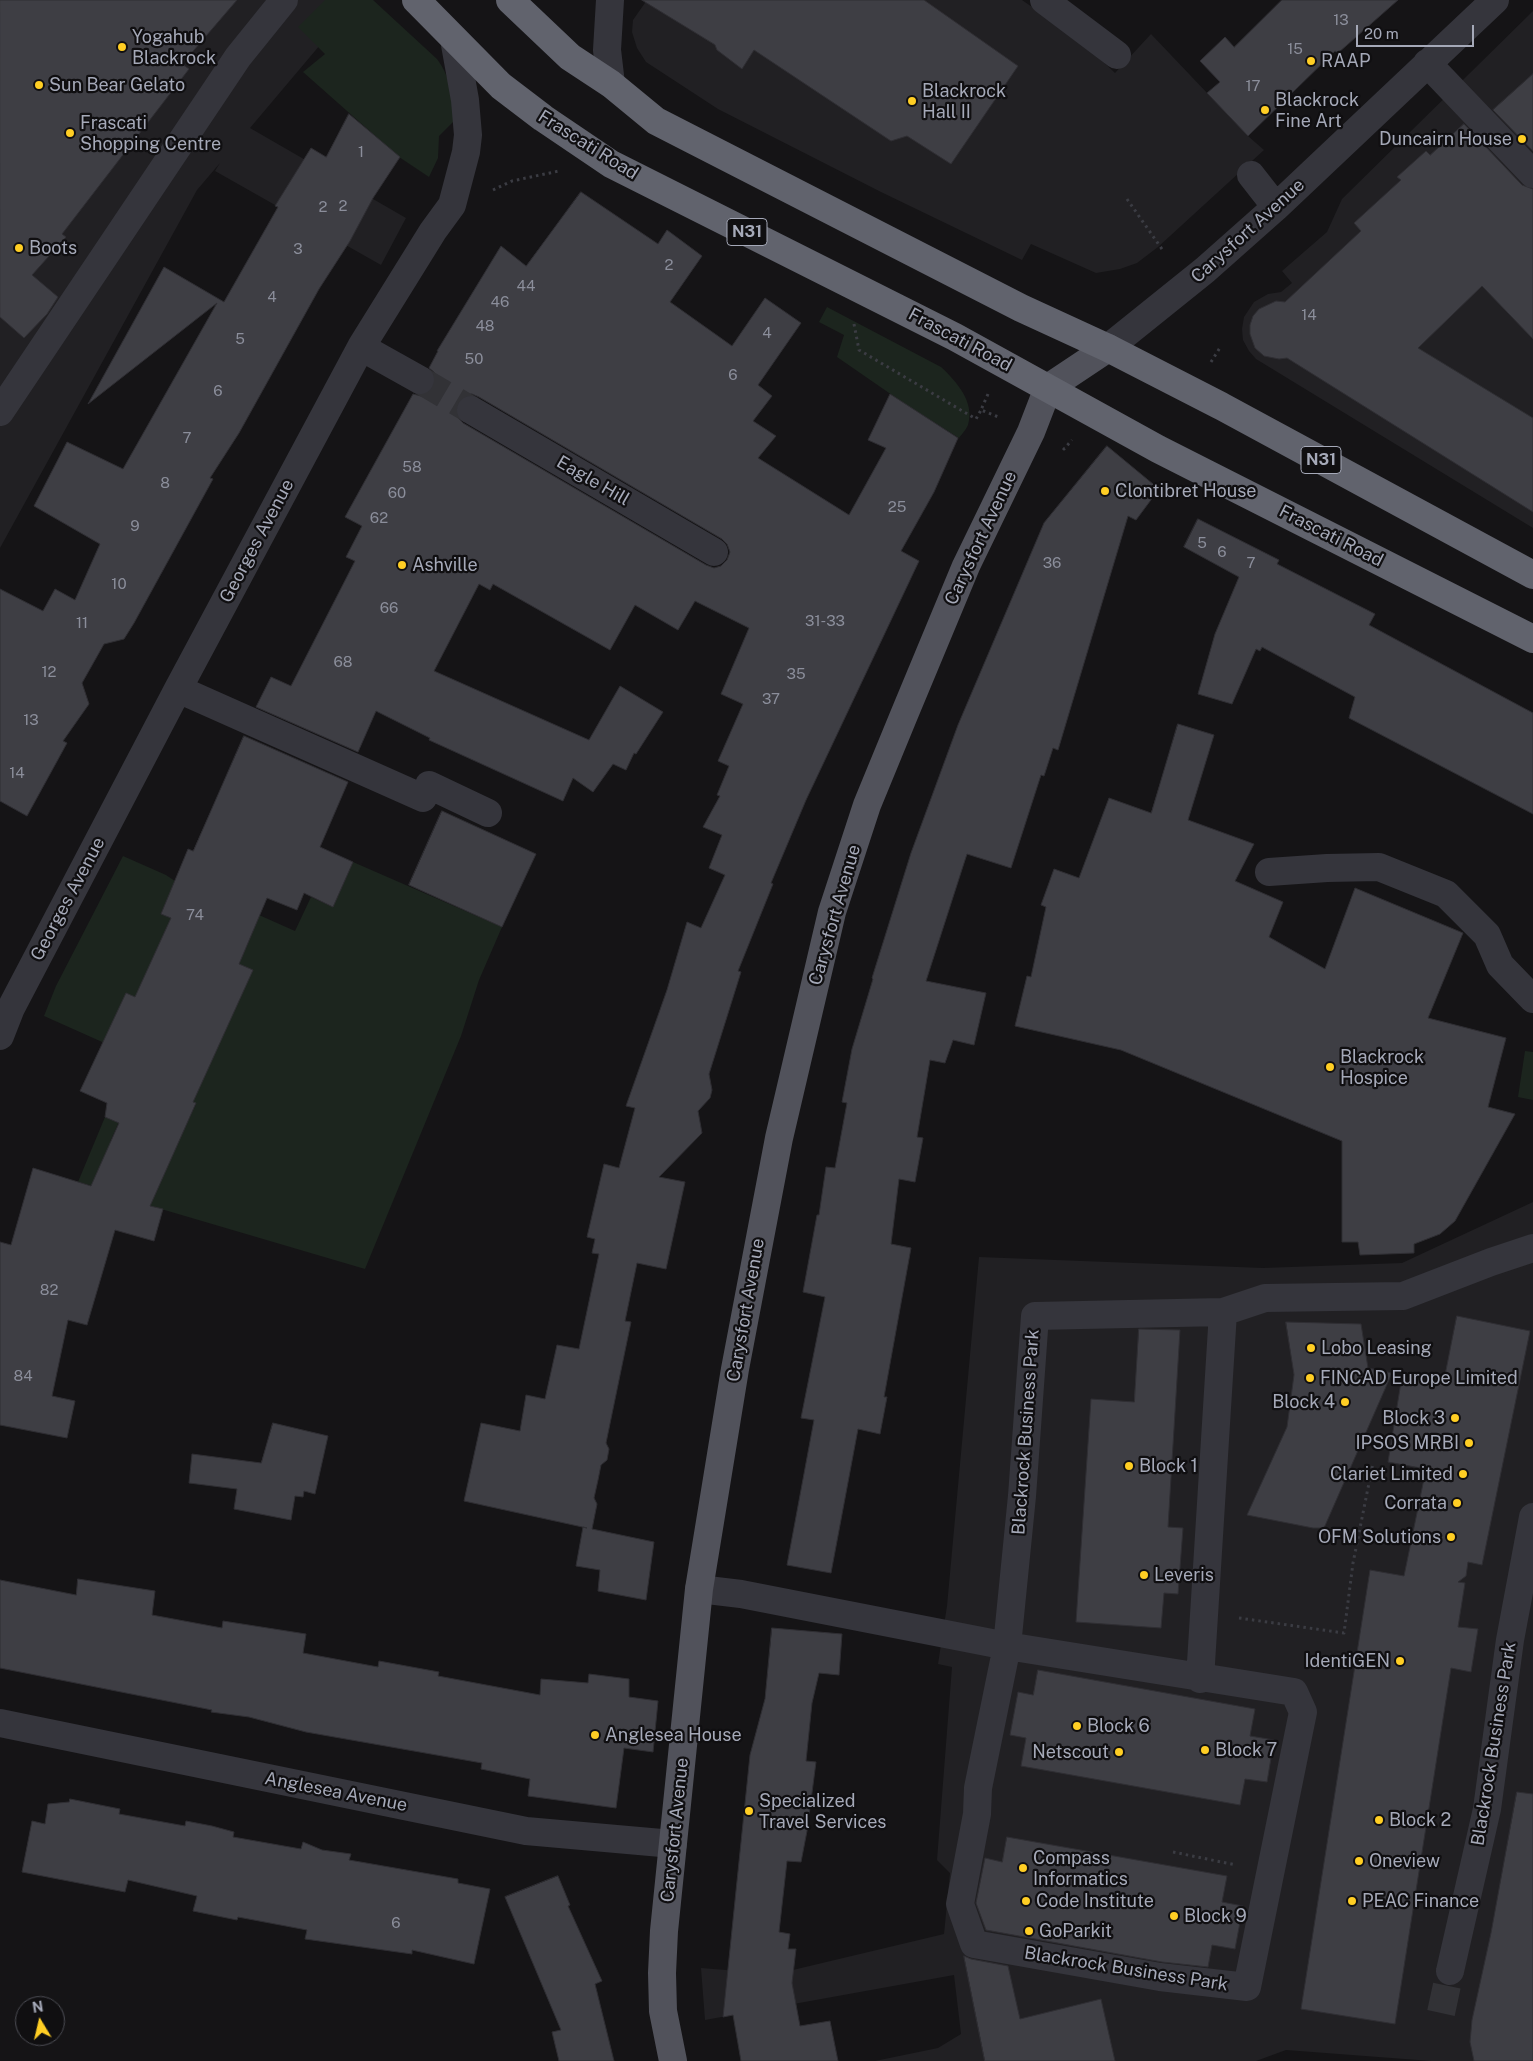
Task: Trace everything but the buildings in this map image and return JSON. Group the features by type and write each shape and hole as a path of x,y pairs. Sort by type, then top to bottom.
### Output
{"highway":[{"name":"Frascati Road","path":"416,0 508,92 611,164 955,337 1173,456 1533,639"},
{"name":"N31","path":"510,0 570,57 610,84 656,121 1027,311 1108,348 1244,418 1533,575"}],"main road":[{"name":"Carysfort Avenue","path":"673,2061 663,2011 664,1931 699,1589 735,1369 775,1157 832,912 867,805 904,715 966,566 1031,432 1048,388 1108,348"}],"street":[{"path":"0,412 238,57 284,0"},
{"path":"610,0 607,50 610,84"},
{"path":"1044,0 1117,54"},
{"name":"Carysfort Avenue","path":"1108,348 1205,270 1276,207 1495,0"},
{"name":"Georges Avenue","path":"0,1036 6,1006 361,347 433,231 452,205 466,152 468,135 465,100 454,39"},
{"path":"1427,63 1533,174"},
{"path":"1251,175 1276,207"},
{"path":"361,347 420,380"},
{"name":"Eagle Hill","path":"471,410 714,552"},
{"path":"178,689 424,798 429,786 488,813"},
{"path":"1269,872 1379,867 1446,894 1487,935 1500,965 1533,998"},
{"name":"Blackrock Business Park","path":"699,1589 742,1594 1007,1646 1200,1679 1294,1692 1303,1712 1247,1987 1160,1978 974,1944 960,1904 977,1814 978,1788 1007,1646 1022,1496 1035,1316 1223,1312 1265,1298 1403,1296 1533,1248"},
{"path":"1200,1679 1223,1312"},
{"name":"Blackrock Business Park","path":"1450,1971 1487,1809 1510,1640 1533,1516"},
{"name":"Anglesea Avenue","path":"0,1724 526,1831 674,1844"}],"path":[{"path":"452,205 478,197 512,181 548,172 611,164"},
{"path":"1127,198 1164,252"},
{"path":"854,323 859,350 976,419 989,392"},
{"path":"981,410 1031,432"},
{"path":"1204,1616 1225,1616 1344,1633 1353,1563 1373,1462"},
{"path":"1173,1852 1270,1873"}],"shaded area":[{"path":"0,0 358,0 250,128 406,218 381,265 215,171 220,163 197,190 0,548"},
{"path":"325,0 373,0 437,59 442,66 450,88 455,120 439,136 438,158 429,177 399,157 303,72 325,54 298,27"},
{"path":"647,0 1022,0 1085,44 1115,73 1151,34 1248,136 1264,150 1158,247 1137,263 1120,269 1096,273 1031,244 1022,260 881,192 718,109 646,62 637,48 632,32 633,20"},
{"path":"1533,11 1533,528 1256,359 1243,340 1242,329 1244,317 1254,302 1268,294 1281,292 1292,283 1282,271 1327,232 1342,199"},
{"path":"827,307 941,367 958,386 967,400 970,417 965,431 959,438 905,404 837,357 844,335 819,322"},
{"path":"123,856 166,875 175,881 161,914 246,948 259,915 295,931 311,897 333,907 353,862 502,927 479,980 461,1036 365,1269 134,1201 109,1190 78,1182 105,1117 121,1124 118,1124 110,1142 174,1151 196,1104 160,1087 167,1071 44,1016 56,986"},
{"path":"1525,1051 1533,1052 1533,1100 1518,1097"},
{"path":"1533,1202 1533,2061 1431,2061 1286,2050 1256,2061 875,2061 938,2048 961,2034 954,1975 705,2020 701,1968 776,1974 944,1934 950,1873 937,1860 952,1667 938,1664 947,1606 979,1257 1263,1268 1402,1263"}],"tunnel":[{"path":"420,380 471,410"},
{"path":"1441,2013 1450,1971"}],"place":[{"name":"Yogahub Blackrock","path":"122,47"},
{"name":"RAAP","path":"1311,61"},
{"name":"Sun Bear Gelato","path":"39,85"},
{"name":"Blackrock Hall II","path":"912,101"},
{"name":"Blackrock Fine Art","path":"1265,110"},
{"name":"Frascati Shopping Centre","path":"70,133"},
{"name":"Duncairn House","path":"1522,139"},
{"name":"Boots","path":"19,248"},
{"name":"Clontibret House","path":"1105,491"},
{"name":"Ashville","path":"402,565"},
{"name":"Blackrock Hospice","path":"1330,1067"},
{"name":"Lobo Leasing","path":"1311,1348"},
{"name":"FINCAD Europe Limited","path":"1310,1378"},
{"name":"Block 4","path":"1345,1402"},
{"name":"Block 3","path":"1455,1418"},
{"name":"IPSOS MRBI","path":"1469,1443"},
{"name":"Block 1","path":"1129,1466"},
{"name":"Clariet Limited","path":"1463,1474"},
{"name":"Corrata","path":"1457,1503"},
{"name":"OFM Solutions","path":"1451,1537"},
{"name":"Leveris","path":"1144,1575"},
{"name":"IdentiGEN","path":"1400,1661"},
{"name":"Block 6","path":"1077,1726"},
{"name":"Anglesea House","path":"595,1735"},
{"name":"Block 7","path":"1205,1750"},
{"name":"Netscout","path":"1119,1752"},
{"name":"Specialized Travel Services","path":"749,1811"},
{"name":"Block 2","path":"1379,1820"},
{"name":"Oneview","path":"1359,1861"},
{"name":"Compass Informatics","path":"1023,1868"},
{"name":"Code Institute","path":"1026,1901"},
{"name":"PEAC Finance","path":"1352,1901"},
{"name":"Block 9","path":"1174,1916"},
{"name":"GoParkit","path":"1029,1931"}]}
